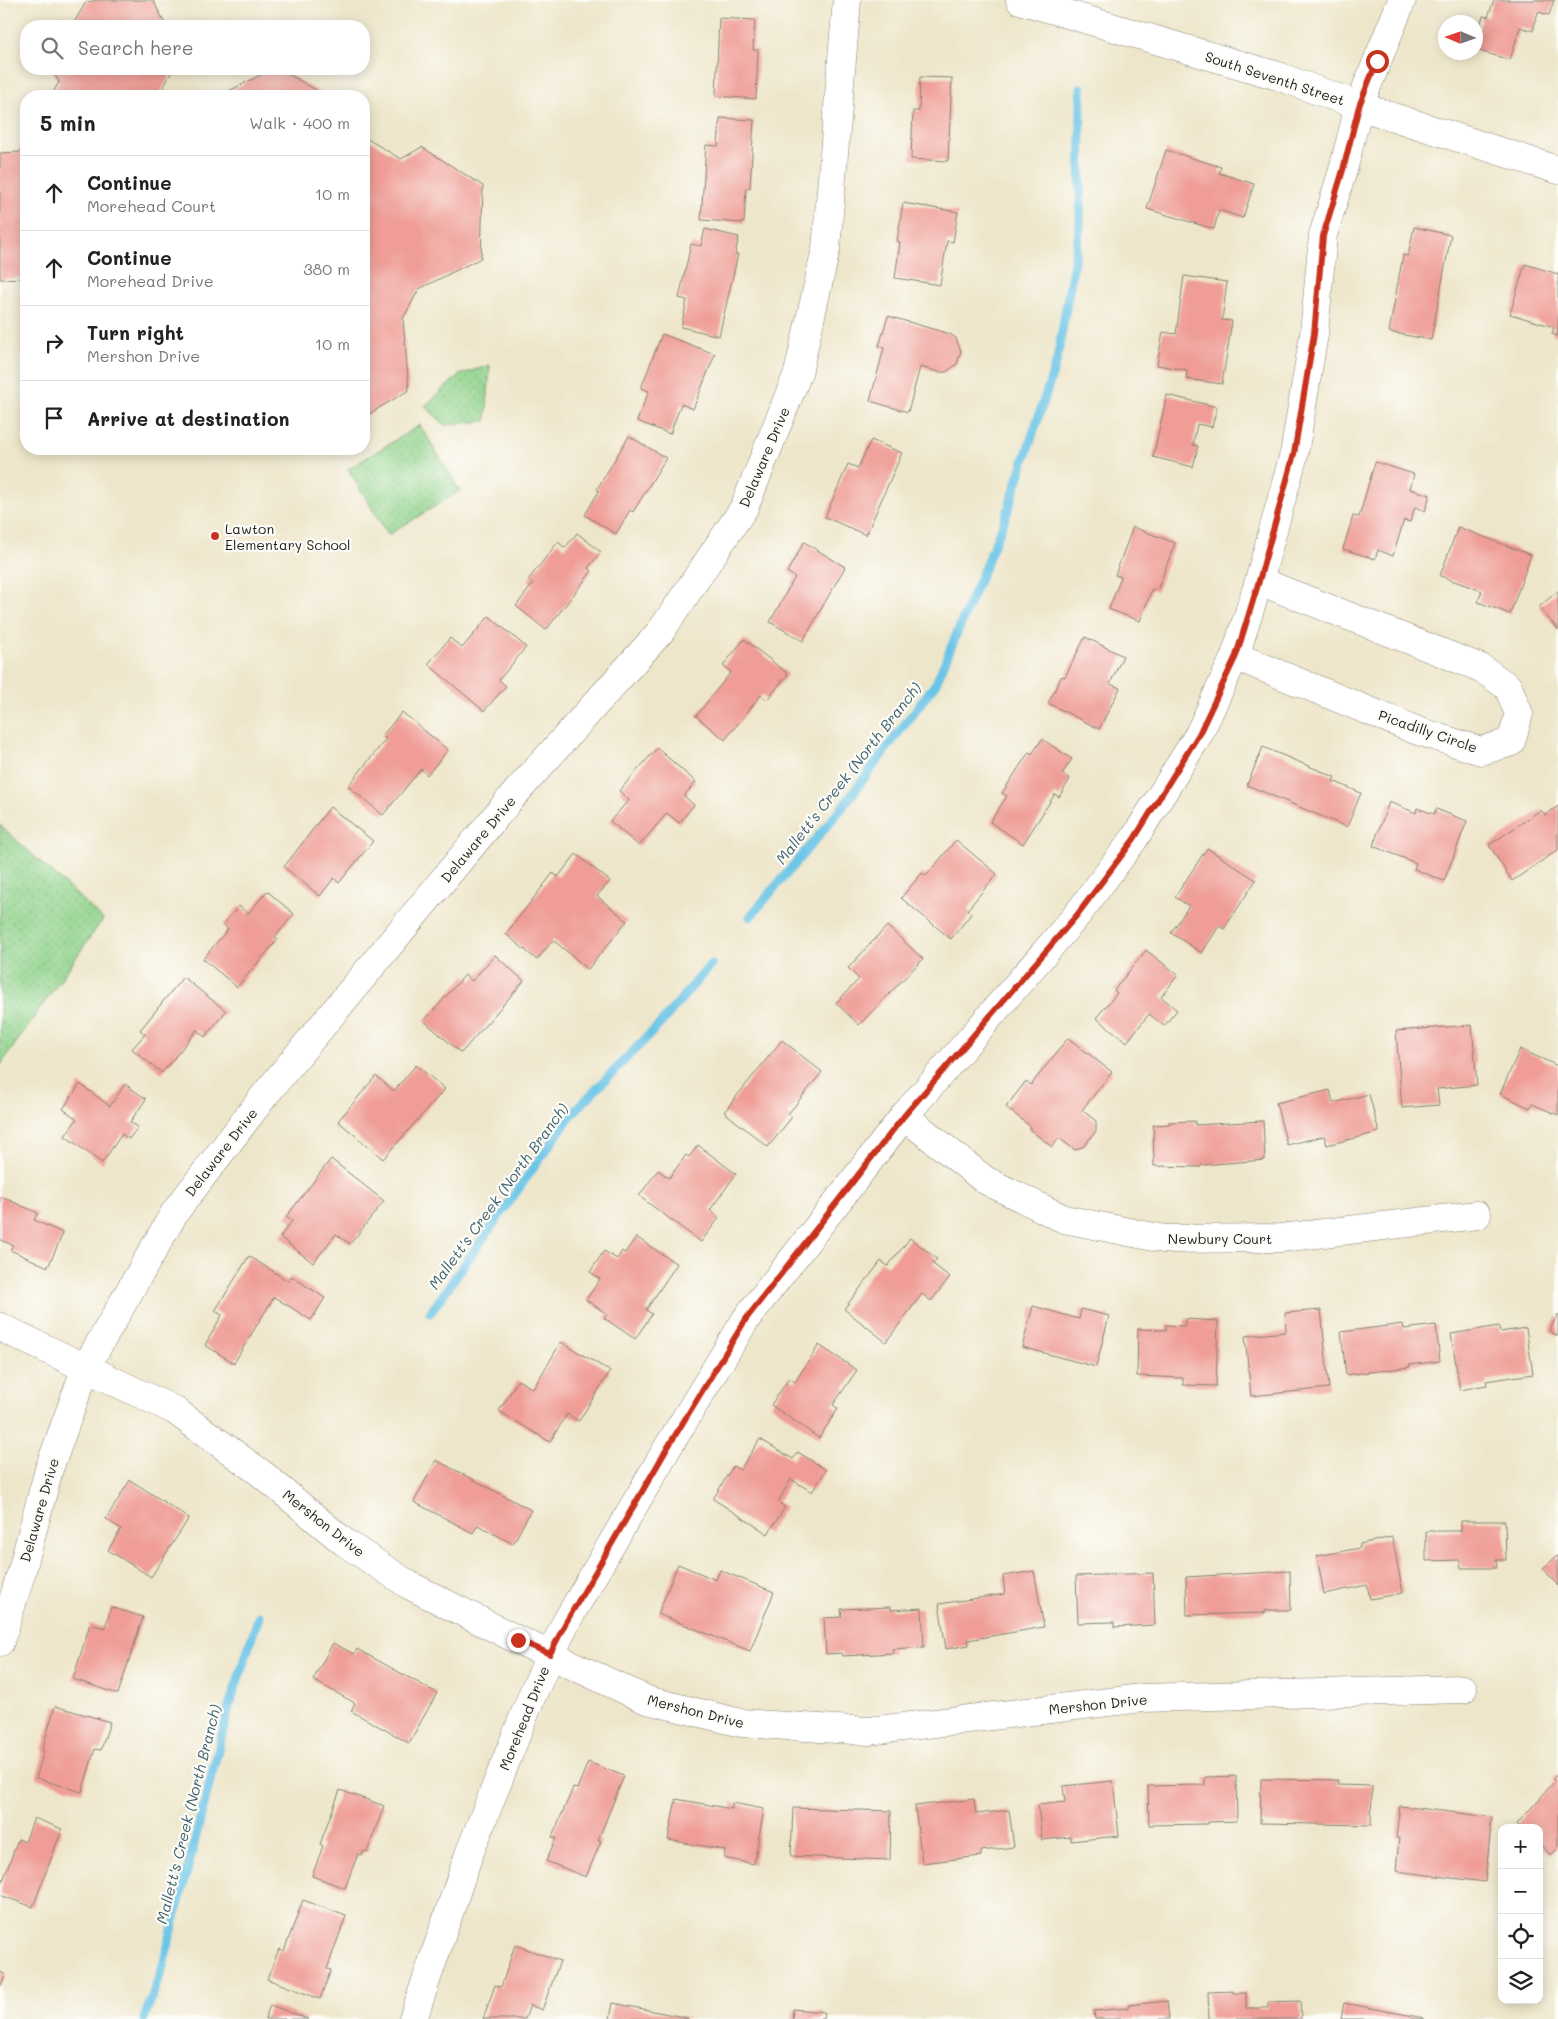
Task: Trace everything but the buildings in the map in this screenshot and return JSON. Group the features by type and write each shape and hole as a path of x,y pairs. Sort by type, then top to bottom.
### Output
{"street":[{"name":"Delaware Drive","path":"0,1642 21,1574 49,1468 86,1367 175,1212 264,1096 512,797 661,631 744,508 798,373 826,249 847,0"},
{"name":"South Seventh Street","path":"1020,0 1278,76 1359,106 1558,170"},
{"name":"Morehead Drive","path":"413,2019 469,1854 550,1654 565,1624 668,1447 746,1319 904,1116 1077,915 1134,839 1199,734 1236,656 1259,581 1294,454 1314,334 1323,236 1343,170 1359,106 1402,0"},
{"name":"Picadilly Circle","path":"1236,656 1418,731 1481,751 1511,742 1519,714 1508,687 1481,668 1259,581"},
{"name":"Newbury Court","path":"904,1116 985,1180 1064,1219 1164,1239 1281,1238 1477,1214"},
{"name":"Mershon Drive","path":"0,1327 174,1410 262,1474 344,1542 409,1585 518,1640 647,1700 741,1723 869,1731 1142,1698 1463,1689"}],"green space":[{"path":"490,365 486,421 445,425 425,406 459,375"},
{"path":"420,425 460,491 388,535 348,469"},
{"path":"0,825 103,919 0,1066"}],"waterway":[{"name":"Mallett's Creek (North Branch)","path":"750,917 841,809 936,683 1005,519 1057,360 1080,227 1081,88"},
{"name":"Mallett's Creek (North Branch)","path":"430,1313 572,1114 661,1023 711,964"},
{"name":"Mallett's Creek (North Branch)","path":"144,2019 162,1969 229,1707 259,1616"}],"place":[{"name":"Lawton Elementary School","path":"215,536"}],"route":[{"path":"518,1640 550,1654 565,1624 668,1447 746,1319 904,1116 1077,915 1134,839 1199,734 1236,656 1294,454 1314,334 1323,236 1343,170 1359,106 1377,61"}]}
